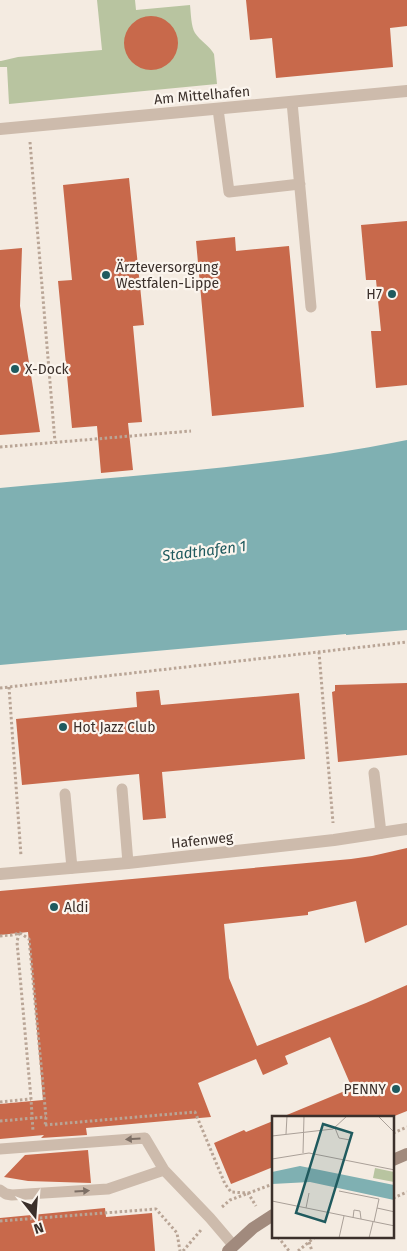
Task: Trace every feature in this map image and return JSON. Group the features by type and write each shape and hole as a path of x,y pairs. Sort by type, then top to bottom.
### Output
{"main road":[{"path":"394,1160 407,1154"},
{"path":"231,1248 253,1228 272,1216"}],"street":[{"name":"Am Mittelhafen","path":"0,129 407,91"},
{"name":"Hafenweg","path":"0,874 128,863 334,840 407,829"}],"lane":[{"path":"292,102 311,307"},
{"path":"218,109 230,192 300,184"},
{"path":"374,773 380,833"},
{"path":"122,789 128,863"},
{"path":"65,794 72,868"},
{"path":"0,1149 145,1138 164,1170 204,1212 231,1248"},
{"path":"0,1190 12,1195 108,1189 164,1170"}],"path":[{"path":"28,127 55,442"},
{"path":"0,448 191,431"},
{"path":"0,688 407,642"},
{"path":"319,652 334,840"},
{"path":"9,687 22,872"},
{"path":"20,933 17,942 32,1099 34,1146"},
{"path":"0,936 20,933 30,939 47,1145"},
{"path":"0,1102 32,1099"},
{"path":"0,1121 46,1117"},
{"path":"394,1133 407,1127"},
{"path":"394,1198 407,1192"},
{"path":"0,1221 156,1209 177,1233 180,1251"},
{"path":"279,1238 289,1251"},
{"path":"298,1251 314,1238"},
{"path":"309,1242 312,1251"}],"green space":[{"path":"97,0 135,0 136,10 190,5 195,33 214,54 217,84 9,104 7,67 0,67 0,61 18,57 102,50"}],"water":[{"name":"Stadthafen 1","path":"407,440 407,630 0,665 0,488 255,464"}],"building":[{"path":"246,0 407,0 407,26 390,28 393,67 276,78 272,38 250,40"},
{"path":"151,16 161,18 170,24 176,33 178,43 176,53 170,62 161,68 151,70 141,68 132,62 126,53 124,43 126,33 132,24 141,18"},
{"path":"129,178 144,325 133,326 142,422 128,423 133,470 101,473 97,426 72,428 58,281 72,280 63,185"},
{"name":"H7","path":"407,221 407,385 376,388 371,331 381,331 376,280 366,280 361,225"},
{"path":"235,237 236,251 289,246 304,407 212,416 196,241"},
{"name":"X-Dock","path":"22,248 20,306 40,432 0,435 0,250"},
{"path":"407,683 407,755 338,762 332,692 335,691 335,685"},
{"path":"159,690 161,705 299,693 305,759 162,772 166,818 143,820 139,774 22,785 16,719 137,707 136,692"},
{"path":"407,848 407,925 365,943 356,901 308,912 308,915 224,924 229,978 257,1046 407,985 407,1111 394,1116 284,1116 352,1088 330,1037 285,1056 288,1064 263,1075 256,1059 198,1083 211,1117 86,1128 87,1135 41,1138 44,1135 0,1139 0,1104 43,1100 28,932 0,935 0,891 372,856"},
{"path":"272,1121 272,1167 231,1184 214,1143 244,1130 246,1132"},
{"path":"88,1150 91,1183 28,1181 4,1177 25,1155"},
{"path":"105,1208 106,1217 152,1213 155,1251 0,1251 0,1218"}],"place":[{"name":"Ärzteversorgung Westfalen-Lippe","path":"106,275"},
{"name":"H7","path":"392,294"},
{"name":"X-Dock","path":"15,369"},
{"name":"Hot Jazz Club","path":"63,727"},
{"name":"Aldi","path":"54,907"},
{"name":"PENNY","path":"396,1089"}]}
